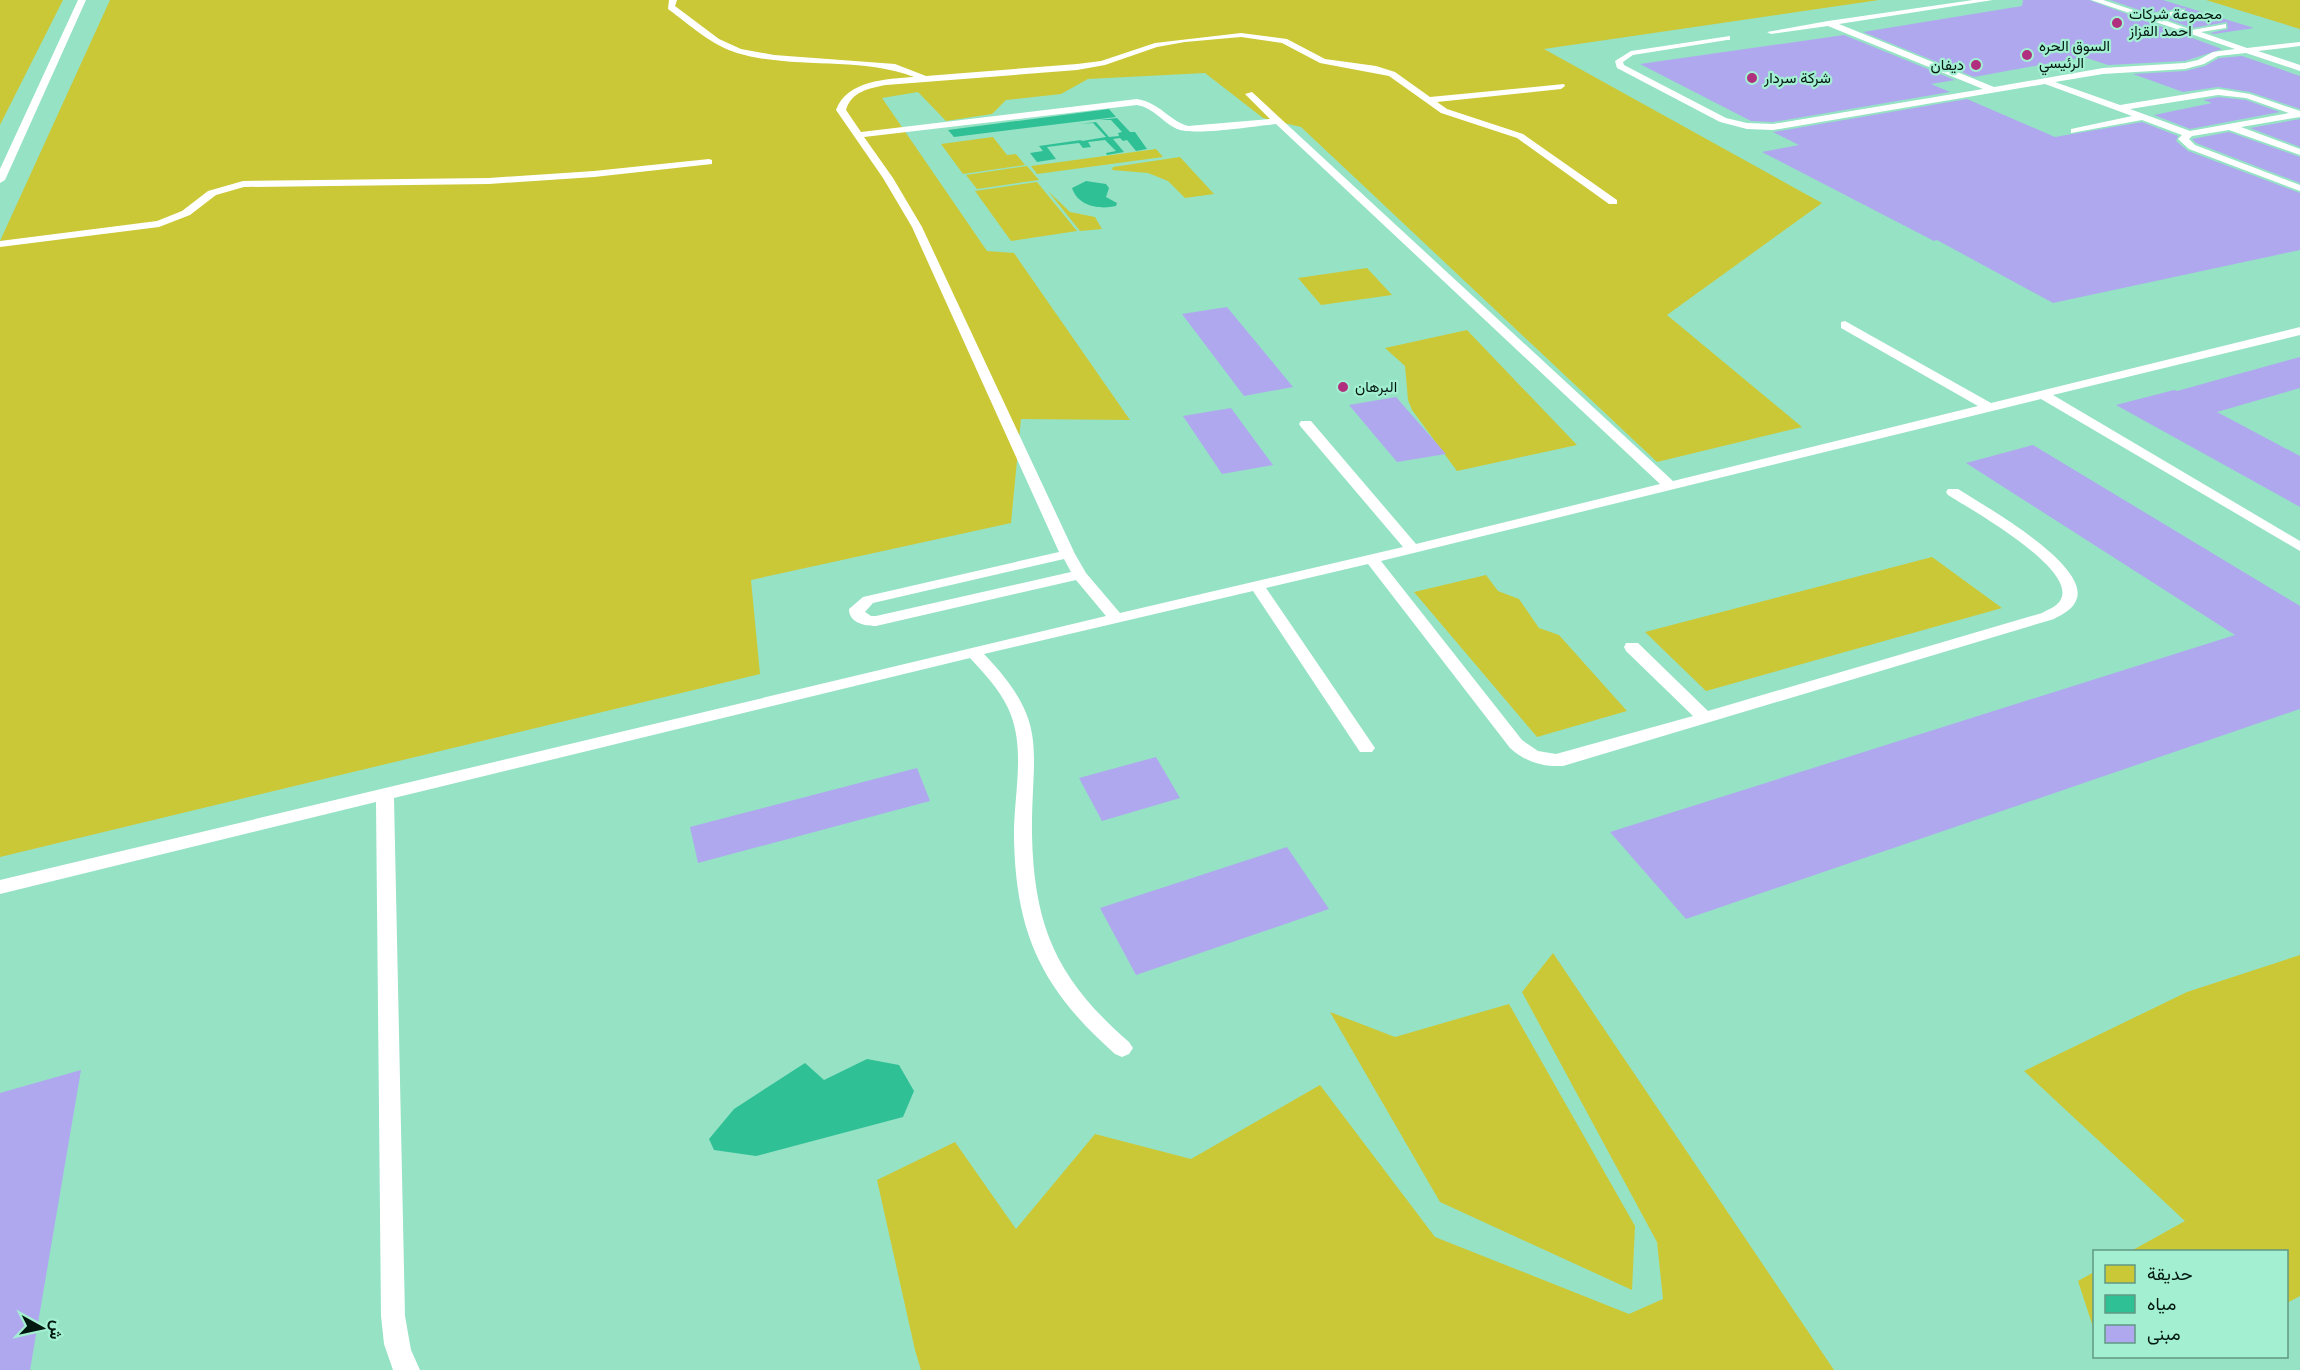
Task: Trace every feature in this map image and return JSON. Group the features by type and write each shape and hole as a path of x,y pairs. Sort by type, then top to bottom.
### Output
{"lane":[{"path":"0,180 82,0"},
{"path":"673,0 671,7 716,41 739,51 774,58 895,67 908,70 924,78"},
{"path":"1771,32 1989,0"},
{"path":"2095,0 2300,68"},
{"path":"2148,17 2181,12"},
{"path":"1828,23 1995,90"},
{"path":"2191,32 2223,26"},
{"path":"1117,619 1080,575 1068,554 917,227 888,178 841,110 846,98 878,84 924,78 1077,67 1112,60 1169,42 1230,35 1253,36 1292,44 1323,61 1385,72 1398,77 1426,100 1455,116 1520,136 1613,202"},
{"path":"1727,38 1632,54 1623,57 1619,61 1620,66 1714,116 1734,124 1761,127 1785,126 2111,70 2185,66 2201,62 2216,54 2300,44"},
{"path":"2047,81 2189,134 2300,114"},
{"path":"1426,100 1561,86"},
{"path":"2120,108 2218,92 2247,96 2300,114"},
{"path":"1249,94 1670,486"},
{"path":"857,135 1131,102 1154,105 1177,126 1188,129 1278,121"},
{"path":"2074,131 2142,117"},
{"path":"2230,127 2300,152"},
{"path":"2189,134 2183,139 2192,147 2300,188"},
{"path":"0,244 159,224 186,213 212,193 243,184 489,182 709,162"},
{"path":"1845,326 1988,407"},
{"path":"0,887 973,652 1372,559 2300,331"},
{"path":"2042,394 2300,547"},
{"path":"1306,424 1413,549"},
{"path":"1372,559 1516,744 1531,756 1563,760 2048,616 2063,608 2070,596 2070,582 2060,567 2045,553 1953,492"},
{"path":"1068,554 868,600 857,609 857,614 867,621 876,621 1080,575"},
{"path":"1257,586 1366,748"},
{"path":"1632,647 1706,718"},
{"path":"973,652 998,678 1012,698 1022,721 1026,745 1022,834 1025,870 1042,944 1071,999 1094,1024 1122,1048"},
{"path":"385,794 393,1316 400,1360 406,1370"}],"green space":[{"path":"0,0 63,0 0,125"},
{"path":"110,0 1879,0 1544,49 1822,203 1667,315 1802,427 1657,462 1301,127 1263,118 1205,73 1088,79 1061,94 1006,100 992,114 946,121 918,92 882,98 987,251 1014,253 1130,420 1021,419 1011,523 751,580 760,674 0,857 0,241"},
{"path":"2206,0 2300,0 2300,29"},
{"path":"993,137 1007,155 1016,154 1025,165 963,174 941,144"},
{"path":"1156,149 1163,157 1037,174 1031,166"},
{"path":"1180,157 1214,194 1185,198 1168,181 1148,173 1112,170 1113,167"},
{"path":"1027,166 1039,180 977,189 966,175"},
{"path":"1037,182 1077,231 1011,241 975,191"},
{"path":"1048,191 1070,212 1095,217 1102,229 1080,231"},
{"path":"1367,268 1392,295 1321,305 1298,278"},
{"path":"1467,330 1577,445 1457,471 1412,410 1408,400 1405,366 1385,348"},
{"path":"1932,557 2002,608 1706,691 1645,632"},
{"path":"1486,575 1498,591 1519,599 1539,628 1559,635 1627,711 1537,737 1414,592"},
{"path":"1553,953 1834,1370 921,1370 877,1180 955,1142 1016,1229 1095,1134 1191,1159 1320,1085 1435,1237 1629,1314 1663,1299 1657,1242 1522,992"},
{"path":"2300,955 2300,1296 2288,1302 2288,1250 2133,1250 2185,1221 2024,1071 2187,992"},
{"path":"1509,1004 1635,1226 1632,1290 1440,1202 1330,1012 1395,1037"},
{"path":"2093,1273 2093,1327 2078,1281"}],"water":[{"path":"1109,109 1116,117 954,137 948,130"},
{"path":"1117,118 1130,132 1135,132 1147,149 1136,151 1127,140 1123,141 1120,138 1113,139 1124,152 1107,155 1106,153 1116,151 1105,140 1088,142 1091,147 1083,148 1079,143 1047,147 1056,159 1037,162 1030,153 1043,151 1039,146 1106,137 1093,123 1080,124 1096,122 1109,137 1119,136 1118,133 1122,132 1111,120 1099,120"},
{"path":"1086,181 1106,184 1109,188 1106,197 1117,203 1116,206 1096,207 1079,199 1072,188"},
{"path":"867,1059 899,1065 914,1091 903,1117 756,1156 714,1150 709,1139 734,1109 805,1063 824,1080"}],"building":[{"path":"2023,0 2089,0 2222,49 2185,61 2108,65 2084,57 1974,77 1863,32 2022,6"},
{"path":"2110,0 2163,0 2254,28 2214,34 2210,33 2228,29 2227,22 2192,28 2167,19 2186,15 2185,8 2148,13"},
{"path":"1844,35 1955,80 1931,84 1950,92 1773,122 1751,121 1640,64"},
{"path":"2242,56 2300,76 2300,109 2250,92 2218,87 2183,92 2133,74 2185,71 2205,66 2219,58"},
{"path":"2218,97 2246,100 2280,112 2190,129 2154,115 2212,103 2203,100"},
{"path":"1967,99 2055,137 2142,122 2178,136 2176,141 2188,151 2300,193 2300,250 2053,303 1937,240 1934,241 1762,152 1799,145 1773,132"},
{"path":"2300,119 2300,147 2250,128"},
{"path":"2229,132 2300,157 2300,183 2196,143 2192,139"},
{"path":"1227,307 1293,387 1244,396 1182,314"},
{"path":"2300,357 2300,388 2217,412 2300,456 2300,507 2116,405 2177,391"},
{"path":"1396,397 1446,454 1397,462 1349,405"},
{"path":"1231,408 1273,465 1222,474 1183,416"},
{"path":"2033,445 2300,606 2300,709 1686,919 1610,832 2235,635 1966,463"},
{"path":"1156,757 1180,798 1102,821 1079,778"},
{"path":"917,768 930,801 698,863 690,827"},
{"path":"1287,847 1329,909 1136,975 1100,908"},
{"path":"81,1070 30,1370 0,1370 0,1093"}],"place":[{"name":"مجموعة شركات احمد القزاز","path":"2117,23"},
{"name":"السوق الحره الرئيسي","path":"2027,55"},
{"name":"ديفان","path":"1976,65"},
{"name":"شركة سردار","path":"1752,78"},
{"name":"البرهان","path":"1343,387"}]}
